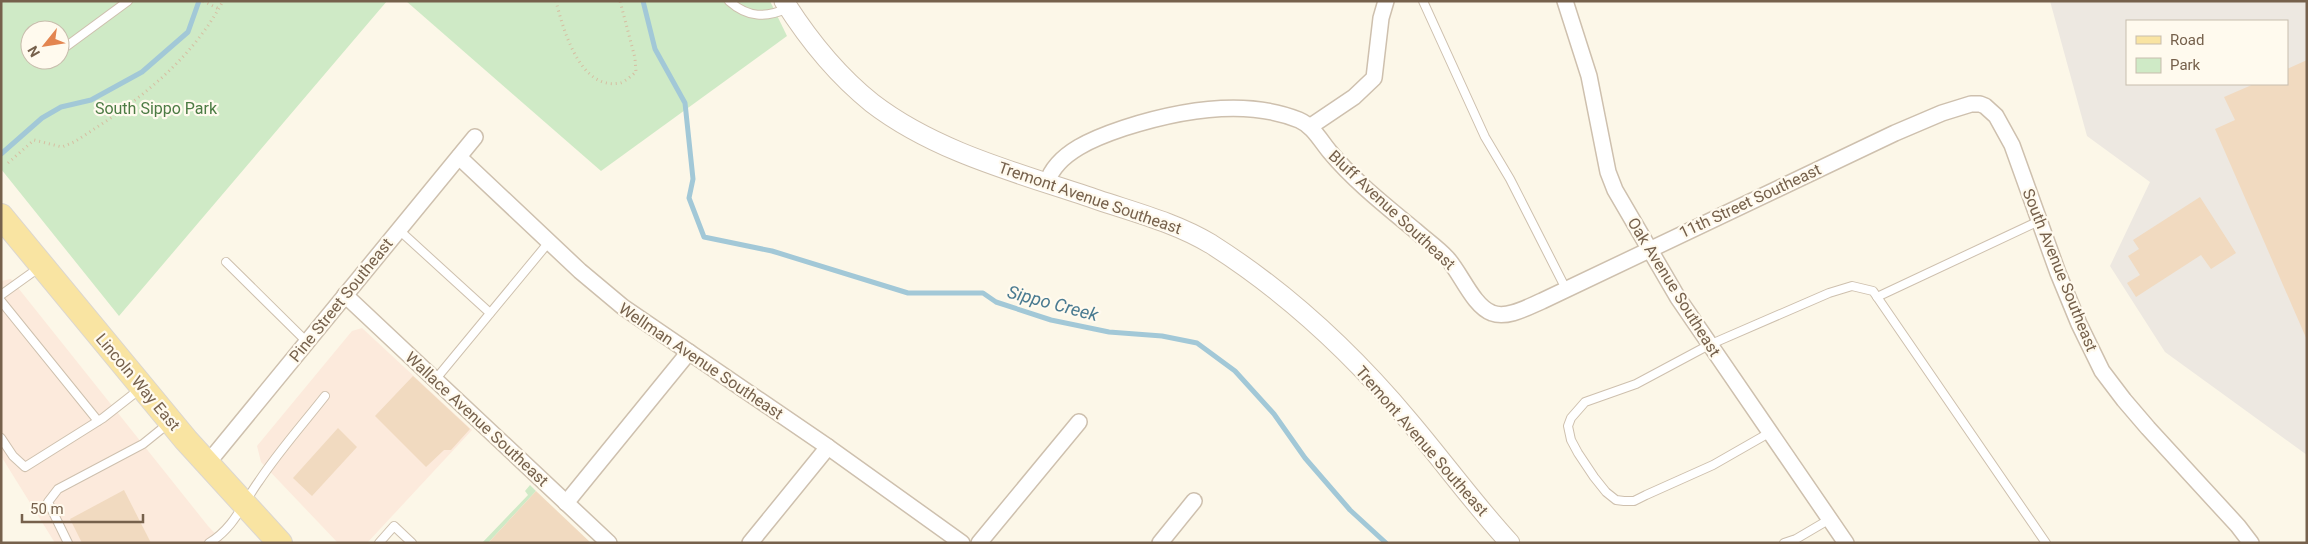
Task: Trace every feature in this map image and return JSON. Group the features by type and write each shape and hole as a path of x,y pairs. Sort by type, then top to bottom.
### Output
{"main road":[{"name":"Lincoln Way East","path":"1,216 171,422 280,543"}],"street":[{"path":"1047,183 1053,170 1059,163 1081,146 1106,134 1176,114 1224,108 1298,120 1311,126 1354,97 1374,78 1381,18 1386,1"},
{"name":"Oak Avenue Southeast","path":"1565,1 1589,76 1608,172 1615,190 1648,249 1709,345 1846,543"},
{"name":"Tremont Avenue Southeast","path":"786,5 820,52 857,90 874,104 905,124 949,147 1047,183 1178,227 1212,245 1265,282 1303,313 1348,355 1407,419 1510,543"},
{"name":"11th Street Southeast","path":"1494,314 1506,314 1519,310 1566,289 1942,112 1971,104 1980,104"},
{"name":"South Avenue Southeast","path":"1980,104 1991,110 2002,125 2012,145 2039,222 2079,324 2102,371 2124,400 2238,526 2251,543"},
{"name":"Bluff Avenue Southeast","path":"1311,126 1357,181 1447,258 1461,275 1477,302 1494,314"},
{"name":"Pine Street Southeast","path":"207,464 475,137"},
{"name":"Wellman Avenue Southeast","path":"459,157 608,296 828,447 962,543"},
{"name":"Wallace Avenue Southeast","path":"345,295 609,543"},
{"path":"566,503 689,352"},
{"path":"979,543 1079,422"},
{"path":"750,543 828,447"},
{"path":"1160,543 1194,501"}],"lane":[{"path":"70,44 128,1"},
{"path":"729,1 739,10 754,16 772,15 786,5"},
{"path":"1423,1 1485,137 1510,178 1566,289"},
{"path":"1877,297 2039,222"},
{"path":"399,230 490,313"},
{"path":"435,380 549,242"},
{"path":"226,262 307,342"},
{"path":"1,295 42,266"},
{"path":"1769,433 1713,464 1634,501 1616,500 1606,492 1594,477 1571,440 1568,426 1578,409 1586,402 1636,384 1709,345 1829,293 1852,286 1873,291 2046,543"},
{"path":"1,301 98,421"},
{"path":"1,438 13,456 25,468 98,421 142,388"},
{"path":"209,543 219,537 245,506 258,481 326,396"},
{"path":"68,543 48,502 58,489 143,444 171,422"},
{"path":"1784,543 1796,539 1830,519"},
{"path":"378,543 394,526 412,543"}],"path":[{"path":"203,1 219,9"},
{"path":"8,163 34,140 62,147 74,142 109,120 146,92 178,62 210,25 223,1"},
{"path":"556,1 566,39 589,75 604,82 621,83 636,72 635,58 620,1"}],"shaded area":[{"path":"2050,1 2307,1 2307,455 2165,352 2110,266 2150,182 2087,136"},
{"path":"11,279 208,526 224,543 55,543 1,456 1,281"},
{"path":"362,328 472,430 367,543 338,543 261,462 257,446 352,331"}],"green space":[{"name":"South Sippo Park","path":"1,1 387,1 119,316 1,169"},
{"path":"406,1 770,1 787,36 601,171"},
{"path":"530,485 536,491 488,543 482,543 528,495 525,491"}],"building":[{"path":"2307,60 2307,340 2215,129 2235,120 2224,97 2252,85 2288,85 2288,69"},
{"path":"2200,197 2236,253 2211,269 2201,255 2136,297 2127,283 2140,275 2128,256 2139,249 2133,240"},
{"path":"413,376 470,429 451,450 444,450 426,467 375,416"},
{"path":"338,428 357,447 312,496 293,478"},
{"path":"124,490 151,543 82,543 70,519"},
{"path":"536,491 591,543 488,543"}],"waterway":[{"name":"Sippo Creek","path":"1,154 42,118 61,107 91,100 142,72 188,32 199,1"},
{"name":"Sippo Creek","path":"643,1 655,49 685,103 693,179 689,198 704,237 772,251 908,293 983,293 996,302 1051,320 1109,332 1162,336 1197,343 1235,371 1274,414 1305,458 1350,510 1386,543"}]}
